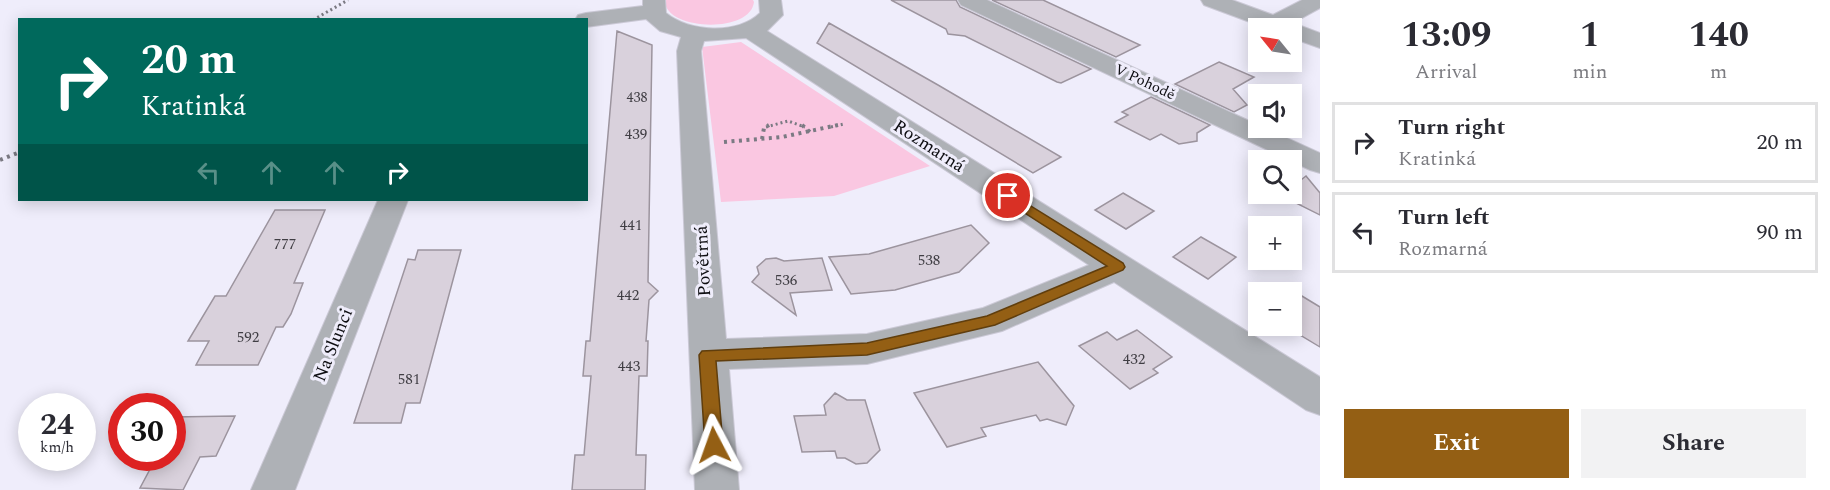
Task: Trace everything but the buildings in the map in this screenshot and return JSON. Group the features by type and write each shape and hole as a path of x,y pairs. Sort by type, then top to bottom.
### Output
{"street":[{"path":"588,20 653,5 664,23 694,34 713,35 750,30 764,24 772,15 773,5 770,0"},
{"name":"V Pohodě","path":"969,0 1320,164"},
{"path":"1212,0 1258,18"},
{"path":"1296,18 1318,0"},
{"name":"Rozmarná","path":"750,30 1320,398"},
{"name":"Povětrná","path":"694,34 689,51 717,490"},
{"path":"1302,34 1320,41"},
{"name":"Na Slunci","path":"273,490 393,201"},
{"path":"707,355 867,349 989,321 1118,267"}],"path":[{"path":"316,18 348,0"},
{"path":"696,144 762,139 810,132 841,125 877,112"},
{"path":"762,139 764,128 774,123 797,123 808,128 810,132"},
{"path":"0,160 18,153"}],"shaded area":[{"path":"665,0 753,0 754,2 749,13 738,20 707,25 691,23 678,18 668,10"},
{"path":"741,42 930,166 834,196 721,202 702,47"}],"route":[{"path":"714,445 707,355 867,349 989,321 1118,267 1008,196"}]}
